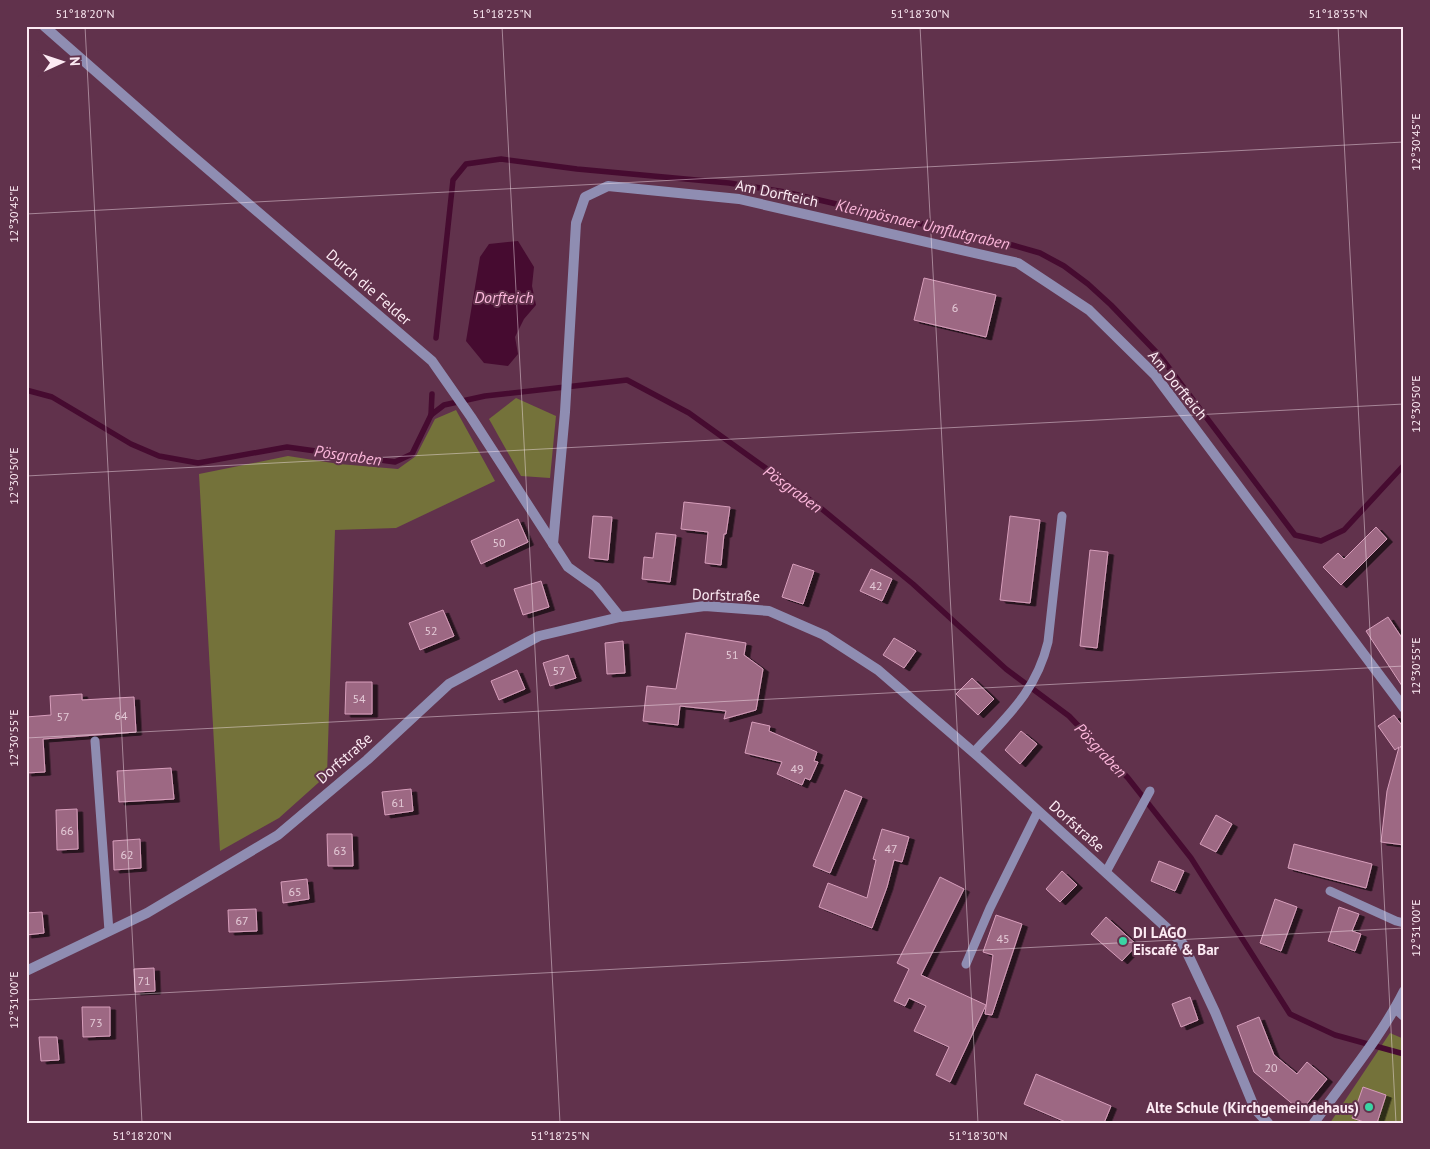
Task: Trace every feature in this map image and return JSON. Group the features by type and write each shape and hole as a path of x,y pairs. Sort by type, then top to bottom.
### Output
{"street":[{"name":"Durch die Felder","path":"44,26 432,361 471,417 568,567 596,587 620,617"},
{"name":"Am Dorfteich","path":"553,544 565,412 576,223 585,197 608,186 739,199 1018,263 1089,310 1155,375 1404,708"},
{"name":"Dorfstraße","path":"26,971 147,913 278,835 367,760 449,684 539,636 620,617 705,606 769,611 824,635 878,670 974,752 1183,944 1255,1109 1268,1123"},
{"path":"1314,1123 1396,1008 1404,991"},
{"path":"1396,1008 1404,1016"}],"lane":[{"path":"974,752 1026,695 1043,662 1048,642 1062,516"},
{"path":"95,741 109,931"},
{"path":"1106,872 1150,791"},
{"path":"966,964 990,908 1038,811"},
{"path":"1330,891 1404,923"}],"shaded area":[{"path":"516,398 556,416 550,478 521,476 489,419"},
{"path":"456,410 495,481 396,528 335,530 327,775 279,818 220,851 199,474 288,456 339,464 398,469 416,456 435,419"},
{"path":"1390,1033 1404,1039 1404,1123 1330,1123"}],"water":[{"name":"Dorfteich","path":"518,241 534,267 532,286 536,305 524,319 515,337 518,354 508,366 484,363 466,341 480,257 489,244"}],"building":[{"path":"924,278 996,295 986,337 914,320"},
{"path":"684,502 730,507 726,534 724,534 721,565 705,563 708,532 681,529"},
{"path":"593,516 612,517 608,560 589,558"},
{"path":"1010,516 1040,520 1030,603 1000,600"},
{"path":"518,519 528,542 481,564 471,541"},
{"path":"1376,527 1387,539 1341,585 1323,567 1338,553 1344,559"},
{"path":"656,533 676,535 670,582 642,579 644,557 653,558"},
{"path":"1090,550 1108,552 1097,648 1080,646"},
{"path":"793,564 814,571 803,604 782,597"},
{"path":"871,569 892,579 882,601 860,591"},
{"path":"541,581 549,607 523,615 514,589"},
{"path":"443,610 454,636 420,650 409,623"},
{"path":"1388,617 1404,641 1404,689 1366,631"},
{"path":"686,633 746,643 744,655 763,669 756,710 724,719 726,711 680,706 678,725 643,721 647,686 676,689"},
{"path":"894,638 916,651 904,668 883,655"},
{"path":"623,641 625,673 607,674 605,643"},
{"path":"568,655 576,678 550,686 543,663"},
{"path":"517,670 525,689 499,700 491,681"},
{"path":"972,678 994,699 978,715 956,694"},
{"path":"346,682 372,682 372,714 345,714"},
{"path":"82,694 82,700 134,697 136,732 43,739 45,772 26,773 26,717 51,715 50,696"},
{"path":"1394,715 1404,728 1404,744 1400,747 1404,747 1404,845 1381,842 1387,791 1399,747 1395,750 1378,726"},
{"path":"752,722 770,726 769,731 817,752 814,761 818,762 810,780 805,778 802,785 777,774 782,762 745,753"},
{"path":"1021,731 1037,744 1020,764 1005,750"},
{"path":"171,768 174,799 119,802 117,771"},
{"path":"411,789 413,811 385,815 382,792"},
{"path":"845,790 862,797 830,873 813,866"},
{"path":"77,809 78,849 57,850 56,810"},
{"path":"1216,815 1232,824 1216,852 1200,844"},
{"path":"882,829 909,837 902,862 894,860 887,887 872,928 819,907 828,883 867,898 876,860 873,859"},
{"path":"327,834 352,834 353,866 328,866"},
{"path":"140,839 141,868 114,870 113,841"},
{"path":"1294,844 1372,864 1366,888 1288,868"},
{"path":"1159,861 1184,871 1175,891 1151,881"},
{"path":"1062,871 1077,885 1060,902 1046,889"},
{"path":"940,877 964,889 921,975 986,1005 950,1082 936,1075 949,1047 914,1031 926,1006 909,998 905,1006 894,1001 909,969 897,963"},
{"path":"307,879 309,899 283,903 281,882"},
{"path":"1275,899 1297,907 1281,951 1260,943"},
{"path":"1339,907 1359,914 1352,931 1361,934 1355,951 1328,941"},
{"path":"256,909 257,931 229,932 228,910"},
{"path":"42,912 44,933 26,935 26,913"},
{"path":"996,915 1022,924 992,1015 985,1014 993,955 983,952"},
{"path":"1106,917 1137,945 1122,961 1091,934"},
{"path":"154,968 155,991 135,992 134,969"},
{"path":"1190,997 1198,1020 1181,1027 1172,1004"},
{"path":"82,1007 110,1007 110,1036 83,1037"},
{"path":"1259,1017 1274,1055 1297,1074 1307,1062 1327,1079 1301,1111 1254,1072 1237,1026"},
{"path":"39,1037 57,1037 59,1060 41,1061"},
{"path":"1036,1074 1111,1106 1104,1123 1068,1123 1024,1104"},
{"name":"Alte Schule (Kirchgemeindehaus)","path":"1363,1087 1386,1095 1377,1123 1367,1123 1352,1118"}],"waterway":[{"name":"Kleinpösnaer Umflutgraben","path":"436,338 453,180 466,164 501,159 577,169 729,183 785,192 1012,245 1040,253 1064,266 1111,305 1160,356 1295,535 1321,541 1344,530 1404,465"},
{"name":"Pösgraben","path":"26,390 52,397 131,444 159,456 198,463 287,447 395,462 412,454 431,415 444,405 485,396 627,380 689,413 817,505 913,584 1006,669 1069,716 1128,778 1191,858 1290,1014 1335,1035 1404,1054"},
{"name":"Kleinpösnaer Umflutgraben","path":"431,415 432,394"}],"place":[{"name":"DI LAGO Eiscafé & Bar","path":"1123,941"},
{"name":"Alte Schule (Kirchgemeindehaus)","path":"1369,1107"}]}
